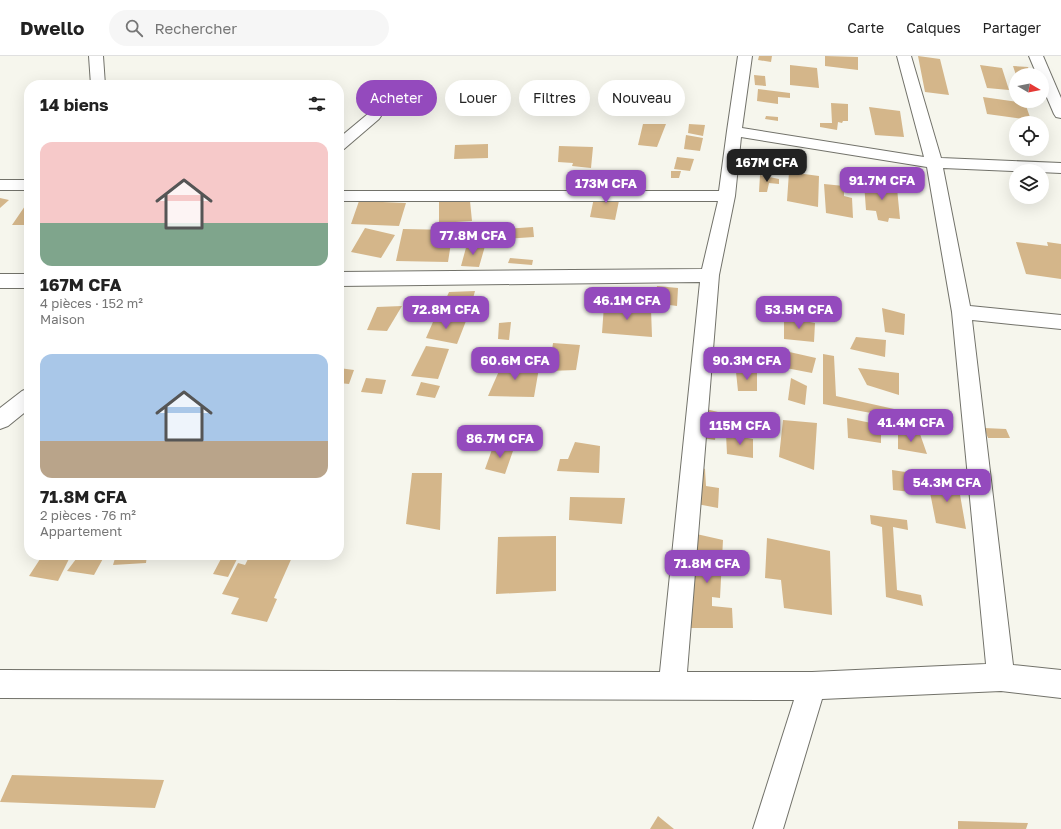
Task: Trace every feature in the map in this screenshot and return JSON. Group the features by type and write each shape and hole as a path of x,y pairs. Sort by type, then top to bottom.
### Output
{"street":[{"path":"96,56 98,80"},
{"path":"672,685 710,276 727,196 734,131 745,56"},
{"path":"904,56 934,163 962,312 1001,677"},
{"path":"1036,56 1041,68"},
{"path":"1049,80 1061,82"},
{"path":"1049,87 1061,114"},
{"path":"344,142 374,116"},
{"path":"734,131 934,163 1061,168"},
{"path":"0,185 24,185"},
{"path":"344,196 727,196"},
{"path":"344,279 710,276"},
{"path":"0,281 24,281"},
{"path":"962,312 1061,322"},
{"path":"0,420 24,401"},
{"path":"0,684 812,686 1001,677 1061,684"},
{"path":"768,829 812,686"}],"building":[{"path":"759,56 772,56 771,62 758,60"},
{"path":"825,56 858,57 858,70 825,66"},
{"path":"918,56 940,59 949,95 925,92"},
{"path":"790,65 817,68 819,88 790,85"},
{"path":"980,65 1002,68 1009,90 987,88"},
{"path":"1013,66 1028,68 1014,68"},
{"path":"754,75 765,76 766,86 755,85"},
{"path":"758,89 790,93 790,98 778,97 778,104 757,101"},
{"path":"983,97 1009,101 1009,108 1027,108 1030,116 1009,117 987,114"},
{"path":"831,103 848,104 848,121 843,121 842,123 838,122 837,130 820,127 820,123 832,123"},
{"path":"869,107 900,111 904,137 875,135"},
{"path":"766,116 778,117 778,121 765,119"},
{"path":"643,124 666,124 657,147 638,145"},
{"path":"689,124 705,125 703,136 688,133"},
{"path":"686,135 703,138 700,151 684,149"},
{"path":"488,144 488,158 454,159 455,145"},
{"path":"559,146 593,147 591,168 572,166 573,163 558,162"},
{"path":"677,157 694,159 690,171 674,169"},
{"path":"671,171 681,171 679,178 671,178"},
{"path":"789,172 819,176 818,207 787,201"},
{"path":"760,175 779,179 779,184 769,183 767,192 759,192"},
{"path":"864,183 897,188 900,219 889,218 888,222 878,220 876,211 866,210"},
{"path":"824,184 844,186 844,196 852,198 853,218 826,213"},
{"path":"596,188 621,191 615,220 590,217"},
{"path":"0,198 9,200 0,208"},
{"path":"359,201 406,203 399,226 351,224"},
{"path":"470,201 472,221 439,223 439,202"},
{"path":"24,207 24,225 12,225"},
{"path":"533,227 534,237 490,240 489,230"},
{"path":"365,228 395,235 381,258 351,252"},
{"path":"403,229 453,230 448,262 396,261"},
{"path":"1016,242 1048,246 1047,242 1061,244 1061,279 1026,274"},
{"path":"467,244 485,246 479,267 461,266"},
{"path":"510,258 533,260 532,265 508,263"},
{"path":"657,286 678,288 677,306 655,303"},
{"path":"475,291 469,313 440,312 449,292"},
{"path":"604,305 651,309 652,337 602,333"},
{"path":"402,306 387,331 367,330 377,307"},
{"path":"882,308 905,314 904,335 885,332"},
{"path":"823,312 836,314 835,322 823,321"},
{"path":"436,315 466,321 457,344 426,338"},
{"path":"784,317 815,323 814,342 784,339"},
{"path":"511,322 509,340 498,339 499,323"},
{"path":"856,337 886,340 885,357 850,349"},
{"path":"553,343 580,345 576,370 549,371"},
{"path":"426,346 449,349 438,379 411,376"},
{"path":"785,351 816,358 812,373 786,368"},
{"path":"823,354 834,356 836,396 903,411 903,419 823,404"},
{"path":"503,362 539,368 534,397 488,396"},
{"path":"858,368 899,373 899,395 867,385"},
{"path":"344,369 354,370 349,384 344,384"},
{"path":"736,372 757,372 757,391 738,391"},
{"path":"366,378 386,380 382,394 361,392"},
{"path":"791,378 807,386 805,405 788,400"},
{"path":"421,382 440,386 435,398 416,395"},
{"path":"706,409 718,412 715,440 702,438"},
{"path":"847,418 881,425 881,443 848,438"},
{"path":"783,420 817,423 814,470 779,457"},
{"path":"984,428 1006,429 1010,438 988,438"},
{"path":"726,434 753,439 753,458 727,454"},
{"path":"898,434 920,434 927,454 898,449"},
{"path":"575,442 600,446 599,473 557,471 560,459 568,459"},
{"path":"494,444 514,448 505,474 485,469"},
{"path":"701,467 705,469 706,486 719,488 718,508 697,504"},
{"path":"892,470 919,474 920,493 893,490"},
{"path":"412,473 442,473 440,530 406,524"},
{"path":"927,477 958,483 966,529 936,523"},
{"path":"570,497 625,498 622,524 569,520"},
{"path":"870,515 907,520 908,530 893,527 897,590 921,595 923,606 886,597 882,527 871,524"},
{"path":"692,533 723,540 720,598 712,597 712,606 732,608 733,628 690,628"},
{"path":"556,536 556,591 496,594 498,537"},
{"path":"767,538 830,551 832,615 784,608 781,580 765,578"},
{"path":"39,560 68,560 58,581 29,576"},
{"path":"75,560 102,560 94,575 67,571"},
{"path":"114,560 146,560 146,563 113,565"},
{"path":"220,560 236,560 228,577 213,574"},
{"path":"248,560 291,560 274,598 277,599 267,622 231,614 239,598 222,594 238,563 245,565"},
{"path":"12,775 164,780 155,808 0,802"},
{"path":"658,816 674,829 650,829"},
{"path":"958,821 1028,823 1026,829 958,829"}]}
